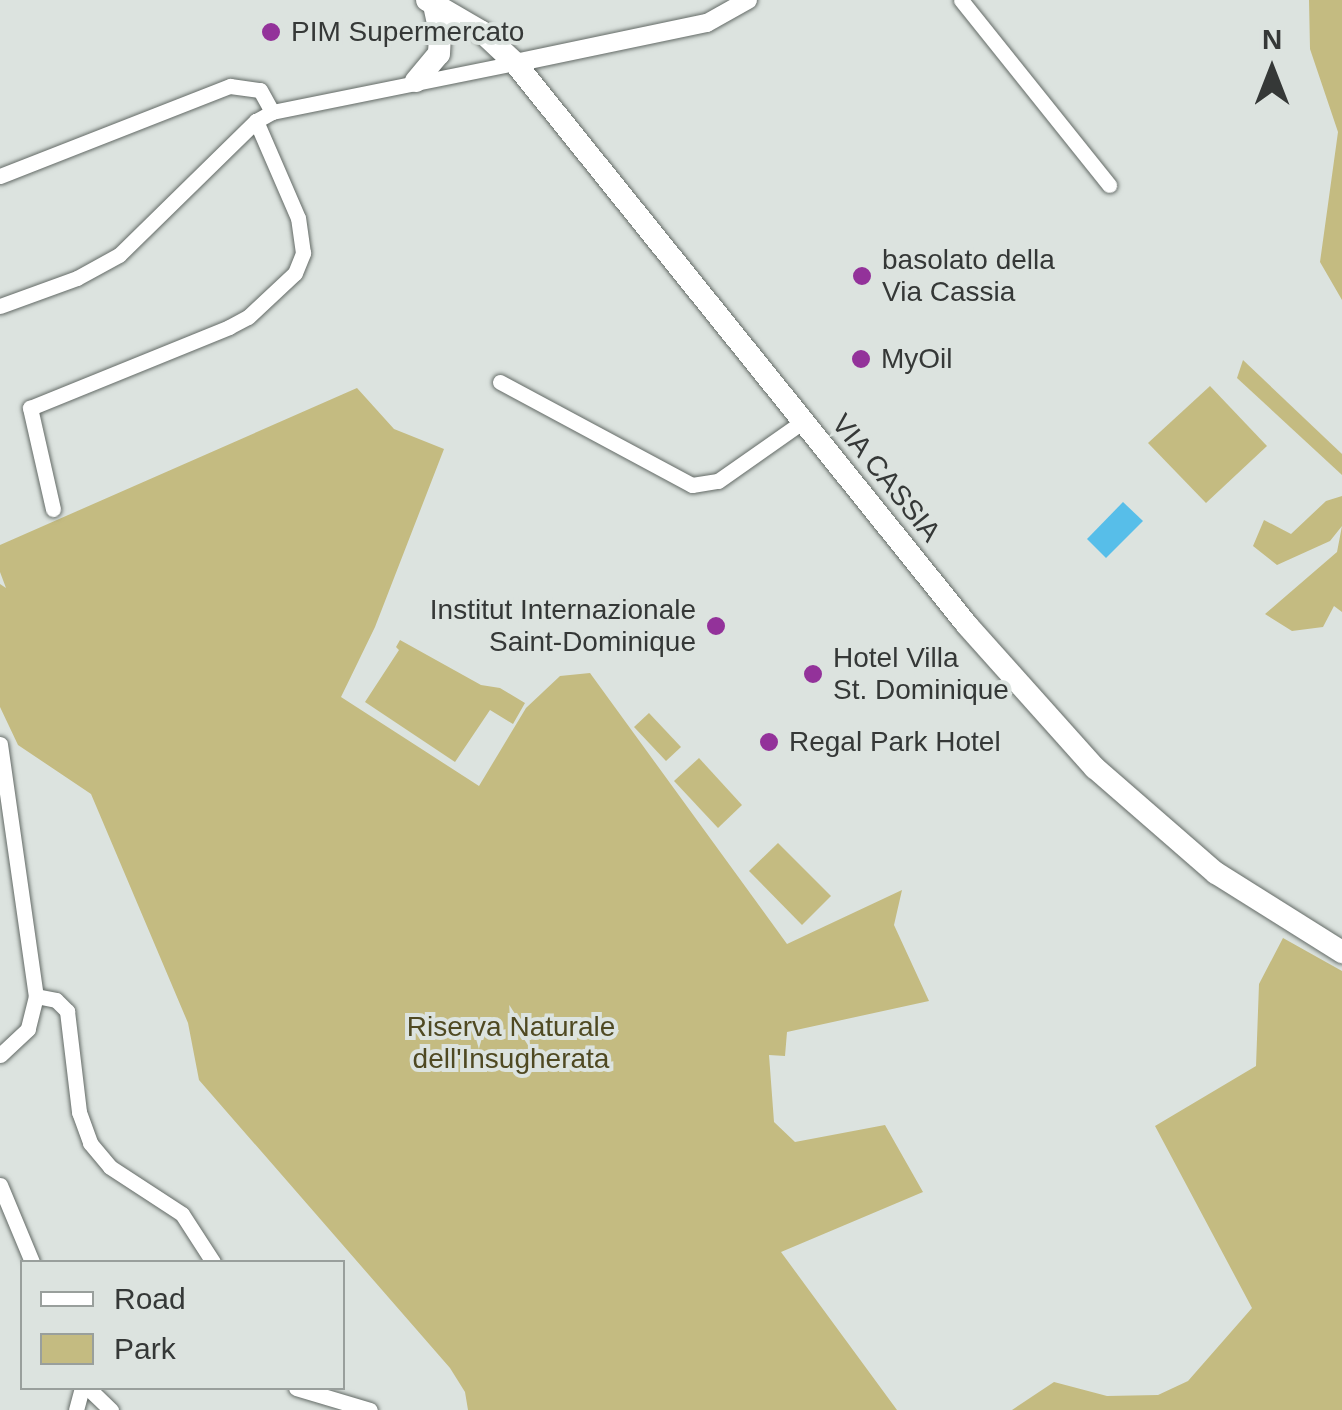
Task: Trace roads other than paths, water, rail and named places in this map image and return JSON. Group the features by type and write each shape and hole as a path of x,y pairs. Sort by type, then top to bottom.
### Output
{"main road":[{"name":"VIA CASSIA","path":"440,4 482,32 514,63 967,624 1095,768 1216,873 1342,952"},
{"path":"416,80 439,54 440,4"}],"street":[{"path":"0,306 88,273 118,255 256,121 272,112 707,23 748,0"},
{"path":"961,0 1109,185"},
{"path":"0,176 230,86 260,90 272,112"},
{"path":"52,509 30,408 238,322 282,290 295,273 303,253 298,218 256,121"},
{"path":"500,382 692,484 718,480 802,422"},
{"path":"0,744 36,996 28,1029 0,1055"},
{"path":"36,996 56,1000 67,1012 79,1112 93,1148 117,1172 182,1214 211,1260"},
{"path":"0,1185 31,1260"},
{"path":"87,1390 111,1410"},
{"path":"303,1390 370,1410"}],"water":[{"path":"1123,502 1143,521 1106,558 1087,539"}],"place":[{"name":"PIM Supermercato","path":"271,32"},
{"name":"basolato della Via Cassia","path":"862,276"},
{"name":"MyOil","path":"861,359"},
{"name":"Institut Internazionale Saint-Dominique","path":"716,626"},
{"name":"Hotel Villa St. Dominique","path":"813,674"},
{"name":"Regal Park Hotel","path":"769,742"}],"park label":[{"name":"Riserva Naturale dell'Insugherata","path":"511,1043"}]}
